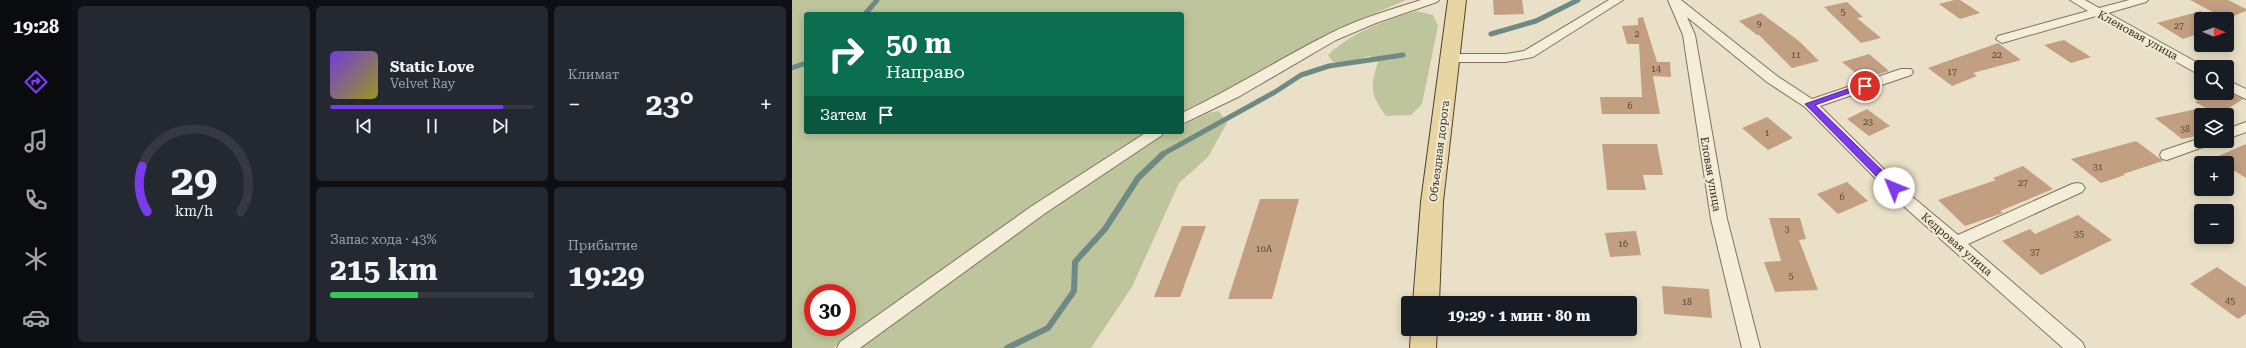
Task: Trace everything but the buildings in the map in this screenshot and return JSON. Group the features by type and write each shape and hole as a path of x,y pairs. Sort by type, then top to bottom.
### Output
{"main road":[{"name":"Объездная дорога","path":"1426,296 1432,202 1457,0"},
{"path":"1423,348 1424,336"}],"street":[{"path":"1184,118 1235,94 1332,37 1372,20 1433,0"},
{"path":"1451,58 1506,58 1528,54 1617,0"},
{"name":"Кедровая улица","path":"1674,0 1772,79 1810,104 1904,198 2076,348"},
{"name":"Еловая улица","path":"1674,0 1689,36 1719,219 1751,348"},
{"name":"Кленовая улица","path":"2076,0 2194,66"},
{"path":"2002,39 2142,0"},
{"path":"1810,104 1906,72"},
{"path":"2234,88 2246,95"},
{"path":"2234,131 2246,127"},
{"path":"846,348 988,245 1109,161 1154,134"},
{"path":"2167,155 2194,145"},
{"path":"1956,243 2077,188"}],"green space":[{"path":"792,0 1406,0 1324,35 1262,74 1184,113 1184,12 804,12 804,134 1146,134 885,310 856,331 856,284 804,284 804,336 849,336 833,348 792,348"},
{"path":"1416,11 1433,15 1438,26 1422,104 1411,115 1386,116 1374,96 1373,90 1378,62 1377,59 1369,56 1345,63 1333,62 1328,55 1337,47 1369,28"},
{"path":"1219,111 1227,123 1208,157 1179,183 1132,287 1091,348 855,348 1101,172 1166,134 1184,134 1184,125 1208,113"}],"waterway":[{"path":"867,12 877,0"},
{"path":"1491,34 1536,21 1578,0"},
{"path":"1161,155 1275,92 1301,75 1329,66 1403,55"},
{"path":"792,68 804,64"},
{"path":"1007,348 1048,328 1074,291 1075,262 1105,229 1138,178 1163,154"}],"route":[{"path":"1865,86 1810,104 1894,188"}]}
